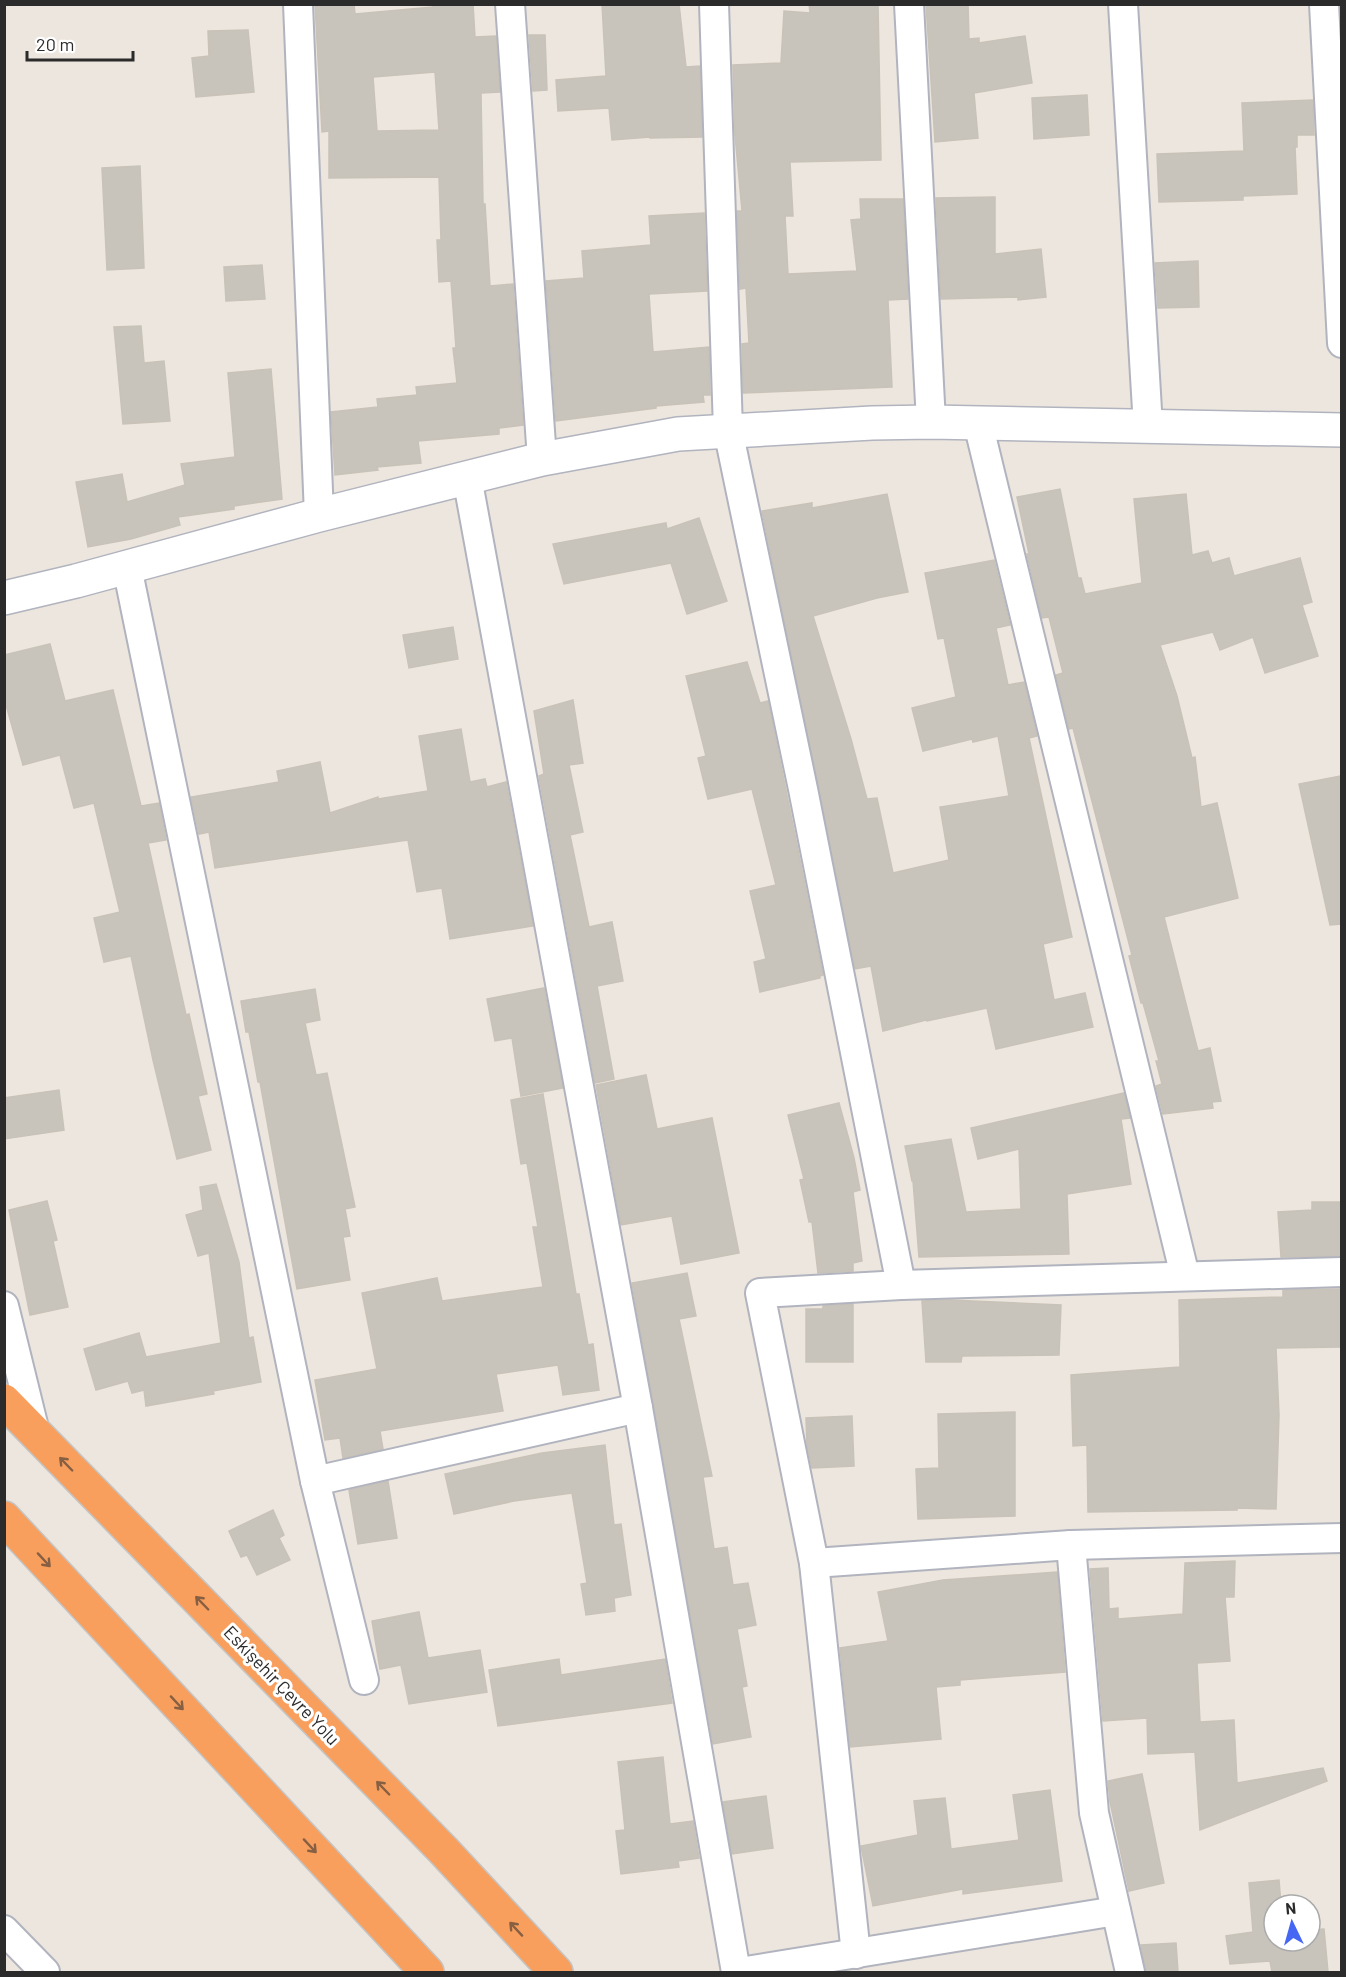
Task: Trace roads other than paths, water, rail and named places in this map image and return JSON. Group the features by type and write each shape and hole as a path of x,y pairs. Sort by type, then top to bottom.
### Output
{"highway":[{"name":"Eskişehir Çevre Yolu","path":"4,1401 443,1850 556,1972"},
{"path":"4,1518 427,1972"}],"street":[{"path":"298,4 319,514"},
{"path":"510,4 542,459"},
{"path":"714,4 728,430 803,789 901,1285"},
{"path":"909,4 931,422"},
{"path":"1123,4 1148,427"},
{"path":"1324,4 1341,343"},
{"path":"4,598 468,477 542,459 678,434 931,422 1341,430"},
{"path":"978,423 1185,1276"},
{"path":"468,477 638,1408 738,1972 1116,1911"},
{"path":"126,567 315,1481 363,1680"},
{"path":"856,1954 814,1563 760,1293 901,1285 1341,1272"},
{"path":"4,1306 35,1432"},
{"path":"315,1481 638,1408"},
{"path":"814,1563 1071,1545 1341,1538"},
{"path":"1071,1545 1094,1813 1130,1972"},
{"path":"4,1930 45,1972"}]}
